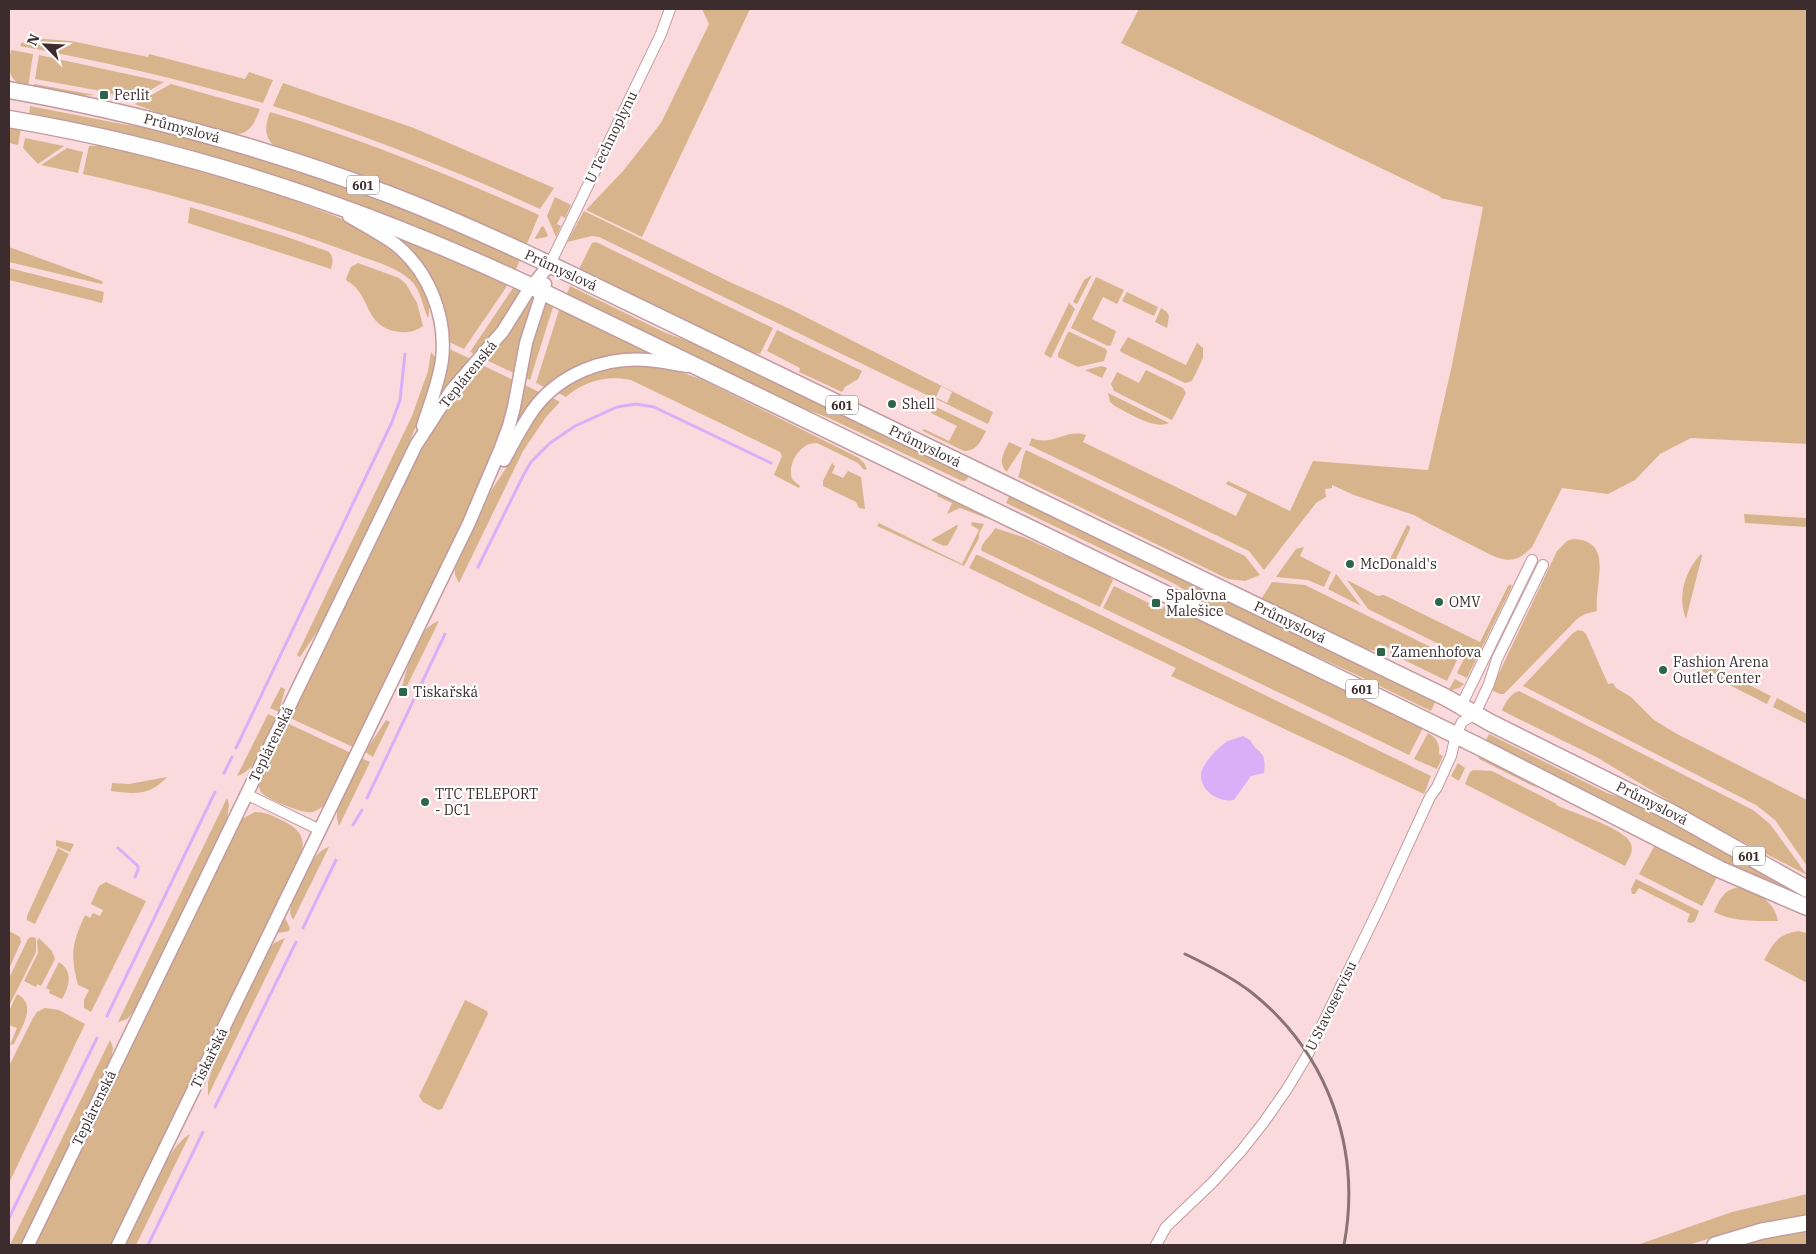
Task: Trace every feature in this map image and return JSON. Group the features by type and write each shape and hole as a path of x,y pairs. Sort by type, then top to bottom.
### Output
{"main road":[{"name":"Průmyslová","path":"9,90 101,108 169,124 276,155 412,204 550,264 1213,584 1463,719 1726,872 1807,907"},
{"name":"Průmyslová","path":"9,119 121,141 242,174 326,200 444,247 537,289 1050,537 1672,813 1807,889"},
{"path":"1715,1245 1762,1231 1807,1223"}],"street":[{"name":"U Technoplynu","path":"550,264 661,34 670,9"},
{"path":"326,200 395,245 419,270 435,300 442,332 442,358 437,382 416,445"},
{"name":"Teplárenská","path":"28,1245 416,445 451,391 537,289 550,264"},
{"name":"Tiskařská","path":"118,1245 469,523 509,426 537,289"},
{"path":"469,523 530,416 545,397 562,382 589,368 622,360 647,360 700,368"},
{"path":"1463,719 1532,560"},
{"path":"1463,719 1489,684 1498,659 1543,565"},
{"name":"U Stavoservisu","path":"1156,1245 1166,1227 1214,1182 1264,1122 1308,1054 1451,756 1463,719"},
{"path":"246,794 320,830"}],"shaded area":[{"path":"702,9 750,9 642,237 586,210 623,171 661,123 709,24"},
{"path":"1139,9 1807,9 1807,444 1691,438 1660,454 1635,480 1608,494 1562,488 1532,547 1523,555 1510,560 1493,556 1414,515 1354,495 1332,485 1332,488 1325,489 1326,497 1316,503 1264,570 1249,551 1029,445 1032,438 1046,440 1079,433 1086,435 1083,442 1236,516 1247,494 1226,484 1228,481 1290,511 1313,461 1428,470 1452,365 1483,207 1440,198 1121,43"},
{"path":"44,39 71,41 148,57 149,54 245,79 249,72 273,80 263,103 203,86 20,46 21,43"},
{"path":"11,50 33,54 28,88 16,82 10,74"},
{"path":"39,55 164,82 133,100 101,91 35,79"},
{"path":"283,83 414,128 554,188 540,209 408,153 273,106"},
{"path":"34,84 95,95 73,96 33,89"},
{"path":"171,84 260,109 249,129 243,133 235,134 190,123 135,104"},
{"path":"30,106 175,132 222,145 396,204 521,257 515,272 430,234 29,116"},
{"path":"270,112 339,134 407,159 539,215 526,246 277,148 269,140 266,132"},
{"path":"12,126 21,128 18,145 9,143 9,128"},
{"path":"25,138 64,146 38,164 23,148"},
{"path":"111,145 261,186 355,225 388,245 414,272 428,299 428,318 416,287 408,278 388,266 316,240 184,199 83,174 89,146"},
{"path":"67,148 83,152 78,173 41,165"},
{"path":"555,197 571,205 565,218 561,216 557,224 561,226 556,237 547,216"},
{"path":"190,207 327,251 332,259 331,269 188,223"},
{"path":"584,211 790,309 993,412 988,424 936,399 947,403 952,392 941,386 935,399 599,237 592,236 567,242"},
{"path":"542,226 548,236 536,239 535,238"},
{"path":"398,238 403,238 509,283 464,349 447,341 446,324"},
{"path":"596,242 773,328 760,354 742,350 578,271 592,243"},
{"path":"9,247 102,281 103,283 9,262"},
{"path":"358,263 399,278 406,284 417,303 423,326 404,332 389,329 380,324 374,318 361,294 346,279 351,267"},
{"path":"9,268 104,292 102,303 9,280"},
{"path":"1092,275 1077,304 1073,302 1084,280"},
{"path":"1096,277 1124,290 1117,304 1103,297 1092,319 1116,331 1111,345 1108,346 1071,328"},
{"path":"515,285 521,290 498,329 475,354 470,352"},
{"path":"570,286 666,333 716,351 968,475 968,478 962,481 829,418 784,401 566,296"},
{"path":"1127,292 1158,307 1154,316 1122,301"},
{"path":"531,296 536,296 514,373 484,359"},
{"path":"547,301 554,304 530,380 524,377 539,317"},
{"path":"1069,303 1075,309 1051,358 1044,354"},
{"path":"560,307 653,354 546,388 536,383"},
{"path":"1161,308 1169,316 1167,328 1155,322"},
{"path":"777,330 862,371 858,379 845,387 842,392 799,372 800,368 767,351"},
{"path":"1068,332 1106,349 1104,361 1078,367 1058,357"},
{"path":"1128,337 1186,365 1197,343 1203,348 1203,358 1192,381 1185,383 1121,352 1120,350"},
{"path":"447,348 471,359 443,392 440,391"},
{"path":"431,352 437,360 428,396 404,456 323,623 300,657 297,655 412,416 428,371"},
{"path":"480,364 513,380 505,421 473,500 353,747 290,718 411,469 436,425 464,383"},
{"path":"651,365 675,370 703,380 859,458 867,469 864,470 858,463 817,443 811,444 800,450 791,467 792,479 800,486 799,488 774,475 782,456 780,452 631,380 613,378 588,383 566,397 556,392 580,378 601,370 624,366"},
{"path":"1102,366 1107,368 1102,378 1085,370"},
{"path":"1146,370 1183,388 1186,393 1172,420 1114,391 1111,384 1117,372 1139,383"},
{"path":"523,384 541,393 518,421 517,418"},
{"path":"1108,393 1169,423 1163,425 1149,423 1134,416 1110,402"},
{"path":"551,397 560,402 546,417 523,451 459,583 455,575 455,569 491,491 508,465 536,414"},
{"path":"930,404 986,431 978,445 968,451 964,451 923,431 924,429 949,441 957,426 931,413 933,408"},
{"path":"1009,442 1022,448 1007,472 1002,465 1002,461"},
{"path":"1026,450 1245,556 1260,575 1245,581 1228,579 1018,477"},
{"path":"873,460 988,514 986,518 960,508 947,514 952,503"},
{"path":"832,463 835,466 832,473 843,478 848,471 861,477 865,509 859,508 856,502 823,486 823,481"},
{"path":"1010,494 1436,700 1431,711 1224,614 1173,583 1006,503"},
{"path":"1744,514 1807,518 1807,527 1745,523"},
{"path":"972,522 984,524 979,533 979,538 964,566 877,526 879,523 962,564 979,530 971,525"},
{"path":"957,525 948,545 944,546 931,540"},
{"path":"1407,525 1410,526 1410,529 1394,563 1389,561"},
{"path":"995,528 1094,565 1113,580 1100,607 982,551 981,548"},
{"path":"1573,539 1586,541 1594,547 1598,555 1600,565 1597,611 1585,614 1577,619 1504,694 1491,690 1557,551 1567,541"},
{"path":"1304,547 1300,556 1331,572 1324,587 1308,580 1276,577 1296,549"},
{"path":"1701,554 1686,619 1682,602 1684,584 1691,568"},
{"path":"976,555 1431,776 1424,794 1171,676 1176,668 969,568"},
{"path":"1337,575 1361,606 1328,589"},
{"path":"1347,580 1378,596 1384,595 1480,642 1508,586 1510,584 1512,586 1467,678 1457,673 1465,657 1368,609"},
{"path":"1272,582 1305,585 1457,660 1447,681 1390,653 1392,650 1379,644 1376,651 1352,646 1260,601"},
{"path":"1114,586 1149,603 1148,606 1158,610 1159,608 1163,609 1164,605 1180,607 1424,726 1409,755 1103,608"},
{"path":"439,621 406,688 402,687 410,659 419,639 431,625"},
{"path":"1578,630 1586,634 1608,684 1613,683 1616,688 1631,697 1654,720 1677,734 1807,800 1807,866 1775,820 1756,805 1523,686"},
{"path":"1708,664 1771,696 1767,704 1702,671"},
{"path":"1455,679 1464,684 1459,688 1448,691"},
{"path":"281,687 285,689 279,712 270,708"},
{"path":"1519,691 1753,810 1770,824 1807,875 1704,822 1598,758 1503,711 1505,704 1513,694"},
{"path":"1777,698 1807,714 1807,724 1773,707"},
{"path":"268,714 277,718 266,743 250,767 244,773 237,776"},
{"path":"386,720 390,722 373,757 365,752"},
{"path":"287,723 351,753 326,804 314,811 302,811 279,803 263,794 260,788 259,783"},
{"path":"1428,733 1436,739 1439,754 1443,756 1437,769 1414,759"},
{"path":"1489,734 1607,793 1646,806 1807,896 1807,900 1739,872 1485,742"},
{"path":"1243,736 1250,740 1263,756 1264,773 1251,776 1234,800 1222,800 1204,786 1202,770 1220,747 1228,741"},
{"path":"1479,755 1504,765 1539,789 1479,759"},
{"path":"361,758 370,762 339,826 337,809"},
{"path":"1458,763 1465,768 1459,781 1451,776"},
{"path":"1473,770 1492,771 1556,805 1598,821 1619,832 1627,838 1632,847 1625,866 1465,784 1470,772"},
{"path":"167,777 148,791 127,793 111,791 112,783 129,784"},
{"path":"227,798 229,805 227,819 135,1010 127,1019 118,1022"},
{"path":"255,812 271,815 298,831 303,845 302,852 111,1245 34,1245 238,825 242,819"},
{"path":"56,840 74,844 70,852 56,846"},
{"path":"1655,845 1716,875 1716,879 1702,906 1639,874"},
{"path":"329,847 293,920 290,913 291,905 306,872 316,856 322,850"},
{"path":"58,848 69,854 35,924 27,920 27,916"},
{"path":"1636,879 1699,911 1695,921 1687,922 1690,914 1639,888 1635,894 1632,894 1631,889"},
{"path":"106,882 146,901 91,1012 84,1008 84,1000 89,990 78,985 73,956 77,934 85,915 90,918 93,913 100,916 103,910 91,904 99,886"},
{"path":"1740,887 1759,895 1769,903 1778,921 1753,921 1729,918 1714,912 1726,892"},
{"path":"285,918 290,928 289,931 279,933 278,932"},
{"path":"9,931 20,937 21,942 9,969"},
{"path":"1798,931 1807,933 1807,983 1764,960 1777,940"},
{"path":"31,937 36,938 36,952 9,1006 9,978 28,939"},
{"path":"39,938 52,951 55,959 41,986 37,984 36,987 24,981 38,953 37,941"},
{"path":"285,938 208,1096 208,1082 213,1066 268,951 274,943"},
{"path":"59,962 67,970 69,980 67,990 62,999 49,993 50,990 46,988"},
{"path":"17,994 23,999 27,1010 24,1024 14,1044 10,1045 17,1028 9,1025 9,1011"},
{"path":"465,1000 487,1011 488,1014 442,1109 438,1110 423,1102 419,1096"},
{"path":"45,1008 59,1010 85,1024 9,1183 9,1066 33,1018 37,1012"},
{"path":"110,1040 113,1048 111,1060 21,1245 10,1245"},
{"path":"190,1134 136,1245 125,1245 162,1168 171,1153"},
{"path":"1807,1194 1807,1216 1761,1223 1688,1245 1637,1245 1732,1212"},
{"path":"1807,1229 1807,1245 1736,1245 1759,1239"}],"waterway":[{"path":"236,748 392,422 400,400 405,354"},
{"path":"478,567 531,462 550,443 575,426 617,407 636,404 654,407 771,463"},
{"path":"367,798 445,634"},
{"path":"224,773 232,757"},
{"path":"107,1016 215,792"},
{"path":"353,825 362,810"},
{"path":"118,848 138,866 135,877"},
{"path":"303,928 336,860"},
{"path":"215,1107 296,942"},
{"path":"9,1218 97,1038"},
{"path":"148,1245 203,1132"}],"railway":[{"path":"1185,954 1243,986 1278,1016 1301,1044 1319,1074 1333,1105 1343,1139 1348,1174 1348,1209 1344,1245"}],"place":[{"name":"Perlit","path":"104,95"},
{"name":"Shell","path":"892,404"},
{"name":"McDonald's","path":"1350,564"},
{"name":"OMV","path":"1439,602"},
{"name":"Spalovna Malešice","path":"1156,603"},
{"name":"Zamenhofova","path":"1381,652"},
{"name":"Fashion Arena Outlet Center","path":"1663,670"},
{"name":"Tiskařská","path":"403,692"},
{"name":"TTC TELEPORT - DC1","path":"425,802"}]}
